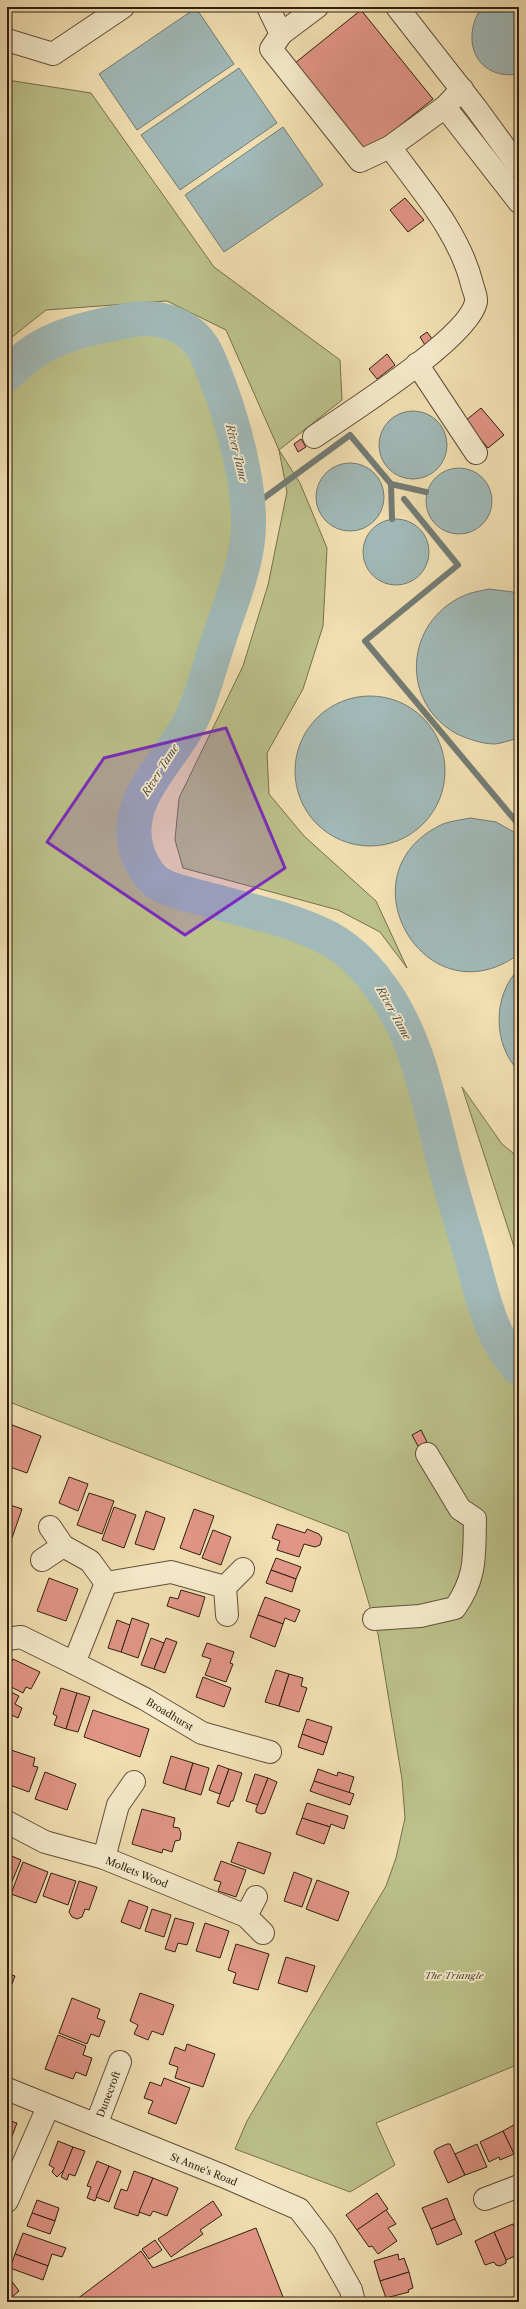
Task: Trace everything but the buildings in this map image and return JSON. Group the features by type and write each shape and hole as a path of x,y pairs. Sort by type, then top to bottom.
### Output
{"street":[{"path":"7,40 53,54 123,7"},
{"path":"268,7 281,34"},
{"path":"317,7 281,34 271,49 360,161 390,147 445,107 462,89"},
{"path":"397,7 462,89 519,167"},
{"path":"445,107 519,202"},
{"path":"314,437 417,364 447,340 469,318 476,301 468,269 450,228 390,147"},
{"path":"417,364 476,454"},
{"path":"374,1619 420,1616 455,1608 467,1591 473,1568 474,1519 460,1509 426,1454"},
{"path":"50,1527 63,1546 90,1561 106,1583"},
{"path":"42,1560 63,1546"},
{"path":"227,1615 225,1587 243,1569"},
{"path":"106,1583 171,1572 225,1587"},
{"path":"74,1663 106,1583"},
{"name":"Broadhurst","path":"7,1639 21,1637 145,1699 202,1733 270,1752"},
{"path":"104,1858 108,1808 134,1782"},
{"name":"Mollets Wood","path":"7,1822 45,1842 104,1858 246,1916"},
{"path":"256,1897 246,1916 263,1933"},
{"name":"Dunecroft","path":"96,2125 120,2062"},
{"name":"St Anne's Road","path":"7,2089 223,2176 299,2209 324,2242 351,2290 354,2302"},
{"path":"7,2201 48,2106"},
{"path":"485,2199 519,2186"}],"highlighted area":[{"path":"226,728 285,868 185,935 47,842 104,758"}],"green space":[{"path":"7,80 91,93 214,267 340,360 342,400 279,450 226,330 167,301 46,310 7,341"},
{"name":"The Triangle","path":"148,317 165,321 179,327 191,335 208,358 219,387 235,440 246,491 249,523 248,542 240,578 215,649 196,710 185,731 149,783 136,811 134,834 139,858 152,879 164,887 275,918 296,925 337,944 355,958 371,974 386,994 399,1015 418,1060 450,1182 485,1304 495,1332 510,1357 519,1368 519,2064 376,2123 395,2165 350,2192 235,2149 247,2121 386,1886 396,1858 405,1818 402,1779 378,1634 348,1533 7,1401 7,374 30,354 57,339 72,333 102,325"},
{"path":"279,450 300,483 327,548 323,626 303,689 267,753 269,794 304,836 376,901 407,968 380,932 338,910 183,868 175,840 179,798 243,666 268,585 287,492"},
{"path":"462,1087 502,1144 519,1158 519,1262"}],"water":[{"path":"482,7 519,7 519,74 504,74 492,71 483,65 476,56 472,32 475,20"},
{"path":"196,8 234,64 137,130 99,74"},
{"path":"239,68 277,123 180,190 141,135"},
{"path":"283,127 323,185 224,252 185,195"},
{"path":"406,411 420,411 432,417 441,426 447,438 445,458 437,469 426,477 420,479 406,479 400,477 389,469 381,458 379,452 379,438 381,432 389,421 400,413"},
{"path":"350,463 363,466 374,473 381,484 384,497 381,510 374,521 363,528 350,531 337,528 326,521 319,510 316,497 319,484 326,473 337,466"},
{"path":"453,468 465,468 477,473 487,483 492,495 490,514 477,529 465,534 453,534 441,529 431,519 426,507 426,495 431,483 441,473"},
{"path":"396,519 409,522 419,529 426,539 429,552 426,565 419,575 409,582 396,585 383,582 373,575 366,565 363,552 366,539 373,529 383,522"},
{"path":"489,589 513,592 519,595 519,738 495,744 480,742 461,736 438,720 426,703 418,684 416,664 420,643 429,625 443,608 463,596"},
{"path":"370,696 392,699 412,709 423,718 432,729 442,749 445,771 442,793 432,813 423,824 412,833 392,843 370,846 348,843 328,833 317,824 308,813 298,793 295,771 298,749 308,729 317,718 328,709 348,699"},
{"path":"470,818 496,822 519,835 519,954 485,970 453,970 426,956 407,933 396,904 398,874 412,846 443,824"},
{"path":"519,969 519,1071 510,1061 504,1048 500,1035 499,1020 500,1006 504,992 510,980"}],"waterway":[{"name":"River Tame","path":"7,374 26,357 50,342 100,326 138,319 151,319 175,324 195,338 203,348 225,402 239,451 244,476 249,523 247,544 238,582 196,709 183,734 152,780 136,812 134,829 136,848 141,861 151,877 164,886 176,891 277,918 320,934 338,944 354,956 380,986 393,1005 420,1068 450,1183 485,1304 495,1332 502,1345 519,1368"},
{"path":"249,509 350,435 391,484 392,519"},
{"path":"391,484 426,492"},
{"path":"404,499 458,565 365,641 519,825"}]}
